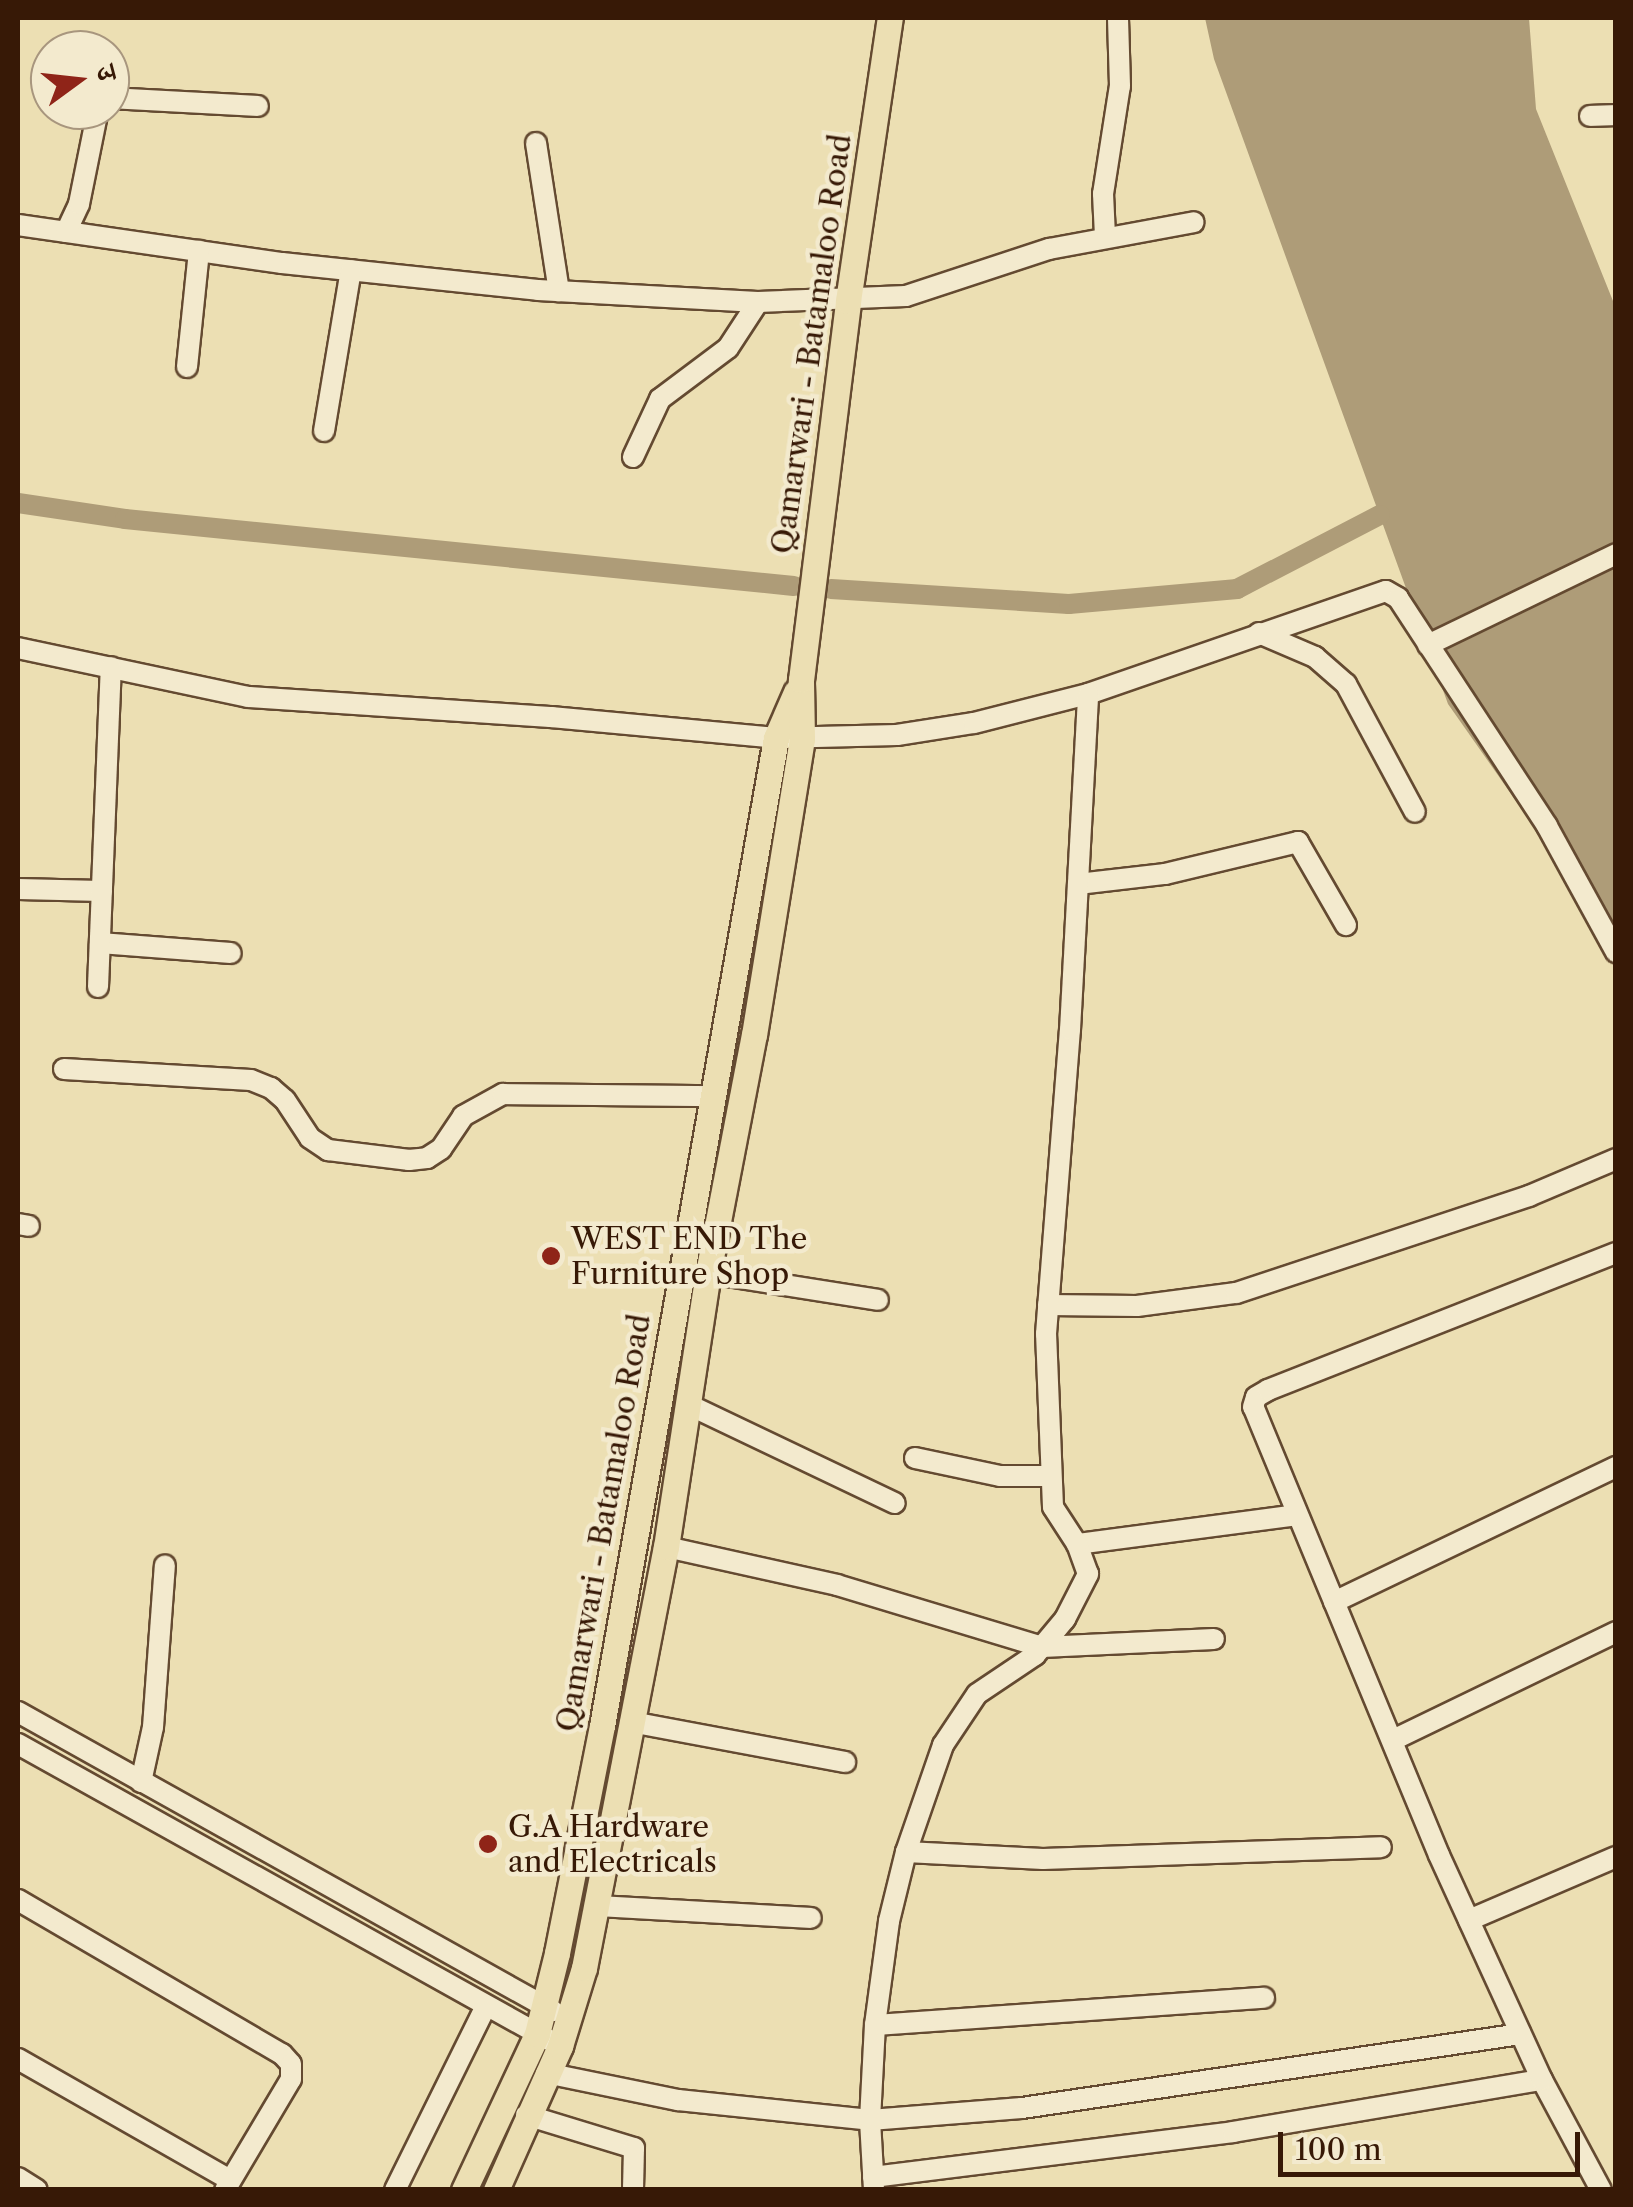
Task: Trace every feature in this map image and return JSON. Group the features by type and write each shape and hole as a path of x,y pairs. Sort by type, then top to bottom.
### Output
{"main road":[{"name":"Qamarwari - Batamaloo Road","path":"496,2190 546,2073 544,2006 602,1726 711,1096 801,680 848,302 890,18"},
{"name":"Qamarwari - Batamaloo Road","path":"464,2190 548,2040 568,2019 598,1906 666,1547 708,1274 754,1035 789,739"}],"street":[{"path":"1105,236 1103,194 1120,86 1118,18"},
{"path":"130,99 258,106"},
{"path":"1590,116 1616,115"},
{"path":"66,232 79,204 94,130"},
{"path":"536,143 558,291"},
{"path":"18,226 351,270 558,291 758,302 817,298 848,302 939,289 1049,249 1194,222"},
{"path":"187,367 199,251"},
{"path":"324,431 351,270"},
{"path":"633,456 660,399 728,348 758,302"},
{"path":"1434,642 1616,554"},
{"path":"18,648 248,697 551,716 789,739 897,735 974,723 1088,694 1386,592 1398,598 1434,642 1548,826 1616,952"},
{"path":"1259,633 1315,657 1346,684 1415,812"},
{"path":"98,987 111,667"},
{"path":"1088,694 1048,1305 1054,1507 1086,1562 1086,1579 1065,1619 1042,1647 977,1694 942,1745 906,1852 888,1921 875,2025 870,2120 874,2183 1233,2132 1542,2080"},
{"path":"1078,884 1164,874 1298,842 1346,925"},
{"path":"18,889 102,891"},
{"path":"100,943 231,953"},
{"path":"64,1069 251,1080 286,1100 310,1138 328,1150 409,1160 427,1158 441,1149 463,1116 503,1094 711,1096"},
{"path":"1048,1305 1136,1306 1236,1293 1529,1196 1616,1160"},
{"path":"1602,2190 1542,2080 1469,1920 1254,1407 1258,1395 1616,1253"},
{"path":"708,1274 878,1300"},
{"path":"687,1404 895,1503"},
{"path":"915,1458 1000,1476 1051,1476"},
{"path":"1334,1602 1616,1466"},
{"path":"1077,1544 1297,1515"},
{"path":"666,1547 837,1585 1042,1647 1214,1639"},
{"path":"141,1782 152,1743 165,1565"},
{"path":"1393,1740 1616,1632"},
{"path":"18,1712 568,2019"},
{"path":"631,1722 845,1762"},
{"path":"18,1744 548,2040"},
{"path":"906,1852 1043,1859 1381,1847"},
{"path":"1469,1920 1616,1857"},
{"path":"18,1900 282,2054 291,2064 291,2079 228,2185 18,2059"},
{"path":"598,1906 811,1918"},
{"path":"875,2025 1264,1998"},
{"path":"395,2190 486,2006"},
{"path":"546,2073 678,2100 870,2120 1022,2108 1521,2034"},
{"path":"526,2115 634,2148 633,2190"},
{"path":"18,2178 37,2190"}],"shaded area":[{"path":"1205,18 1529,18 1536,109 1615,306 1615,942 1448,704 1214,59"}],"waterway":[{"path":"18,503 125,519 794,586"},
{"path":"831,589 1069,604 1237,589 1380,515"}],"place":[{"name":"WEST END The Furniture Shop","path":"551,1256"},
{"name":"G.A Hardware and Electricals","path":"488,1844"}]}
